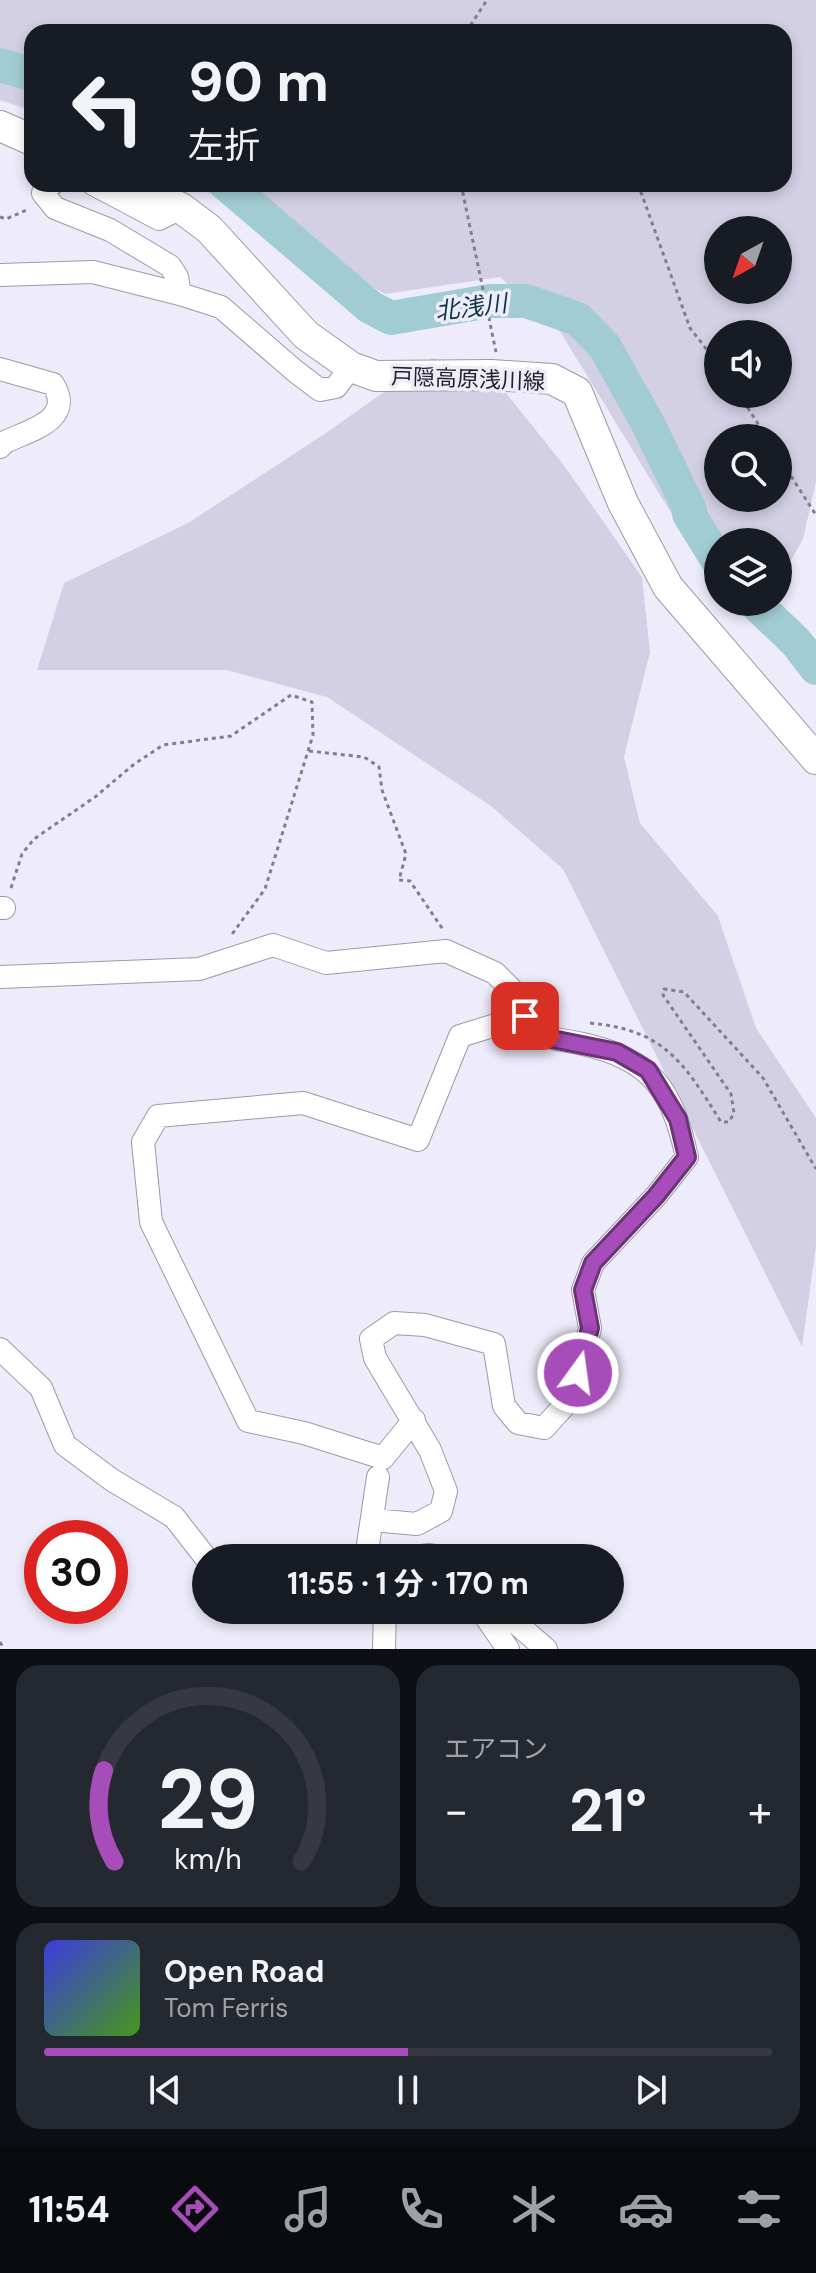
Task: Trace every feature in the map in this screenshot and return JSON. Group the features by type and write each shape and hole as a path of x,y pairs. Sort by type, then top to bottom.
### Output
{"main road":[{"path":"0,126 24,136"},
{"name":"戸隠高原浅川線","path":"147,192 181,208 209,229 306,335 351,367 376,376 501,375 552,379 577,392 623,503 668,587 816,759"}],"street":[{"path":"108,192 159,219 181,208"},
{"path":"50,193 55,208 110,230 170,266 177,277 180,294"},
{"path":"0,275 93,272 221,307 320,390 336,387 351,367"},
{"path":"0,369 53,384 59,394 59,409 53,419 0,447"},
{"path":"0,977 199,969 273,945 326,963 442,951 495,973 512,990 525,1016 540,1034 617,1052 648,1070 678,1119 687,1157 656,1196 593,1263 583,1290 590,1328 573,1396 544,1428 518,1423 504,1406 494,1344 425,1325 394,1323 371,1339 375,1358 414,1420 446,1491 441,1511 417,1524 372,1520"},
{"path":"414,1420 383,1458 304,1433 248,1421 151,1222 143,1142 158,1116 303,1103 418,1140 460,1036 525,1016"},
{"path":"0,1349 41,1388 65,1445 112,1480 174,1517 195,1544"},
{"path":"368,1544 378,1477"},
{"path":"384,1649 385,1624"},
{"path":"491,1624 508,1649"},
{"path":"517,1624 546,1649"}],"path":[{"path":"471,24 487,0"},
{"path":"463,192 501,375"},
{"path":"641,192 690,328 704,346"},
{"path":"0,217 6,219 50,193"},
{"path":"792,478 816,515"},
{"path":"2,908 22,854 34,839 163,745 231,736 291,695 312,702 313,735 265,889 226,943"},
{"path":"308,750 364,757 379,767 382,790 406,854 399,880 410,881 445,930 442,951"},
{"path":"581,1023 619,1026 658,1042 680,1061 721,1122 729,1122 734,1113 731,1094 663,995 664,989 684,992 763,1078 816,1169"},
{"path":"0,1642 4,1649"}],"shaded area":[{"path":"0,0 816,0 816,482 803,539 792,559 792,528 704,528 704,567 561,333 500,277 385,294 208,192 792,192 792,24 24,24 24,108 0,100"},
{"path":"432,358 489,372 563,464 642,577 650,652 624,757 640,823 718,916 756,1028 816,1118 816,1246 802,1347 563,869 491,806 327,697 226,670 37,670 64,583 188,523 326,433"}],"waterway":[{"name":"北浅川","path":"0,65 24,72"},
{"name":"北浅川","path":"235,192 370,307 391,318 490,301 526,301 578,319 605,347 648,424 690,510 689,514 704,538"},
{"name":"北浅川","path":"769,616 796,642 816,668"}],"route":[{"path":"525,1016 540,1034 617,1052 648,1070 678,1119 687,1157 656,1196 593,1263 583,1290 590,1328 578,1373"}]}
